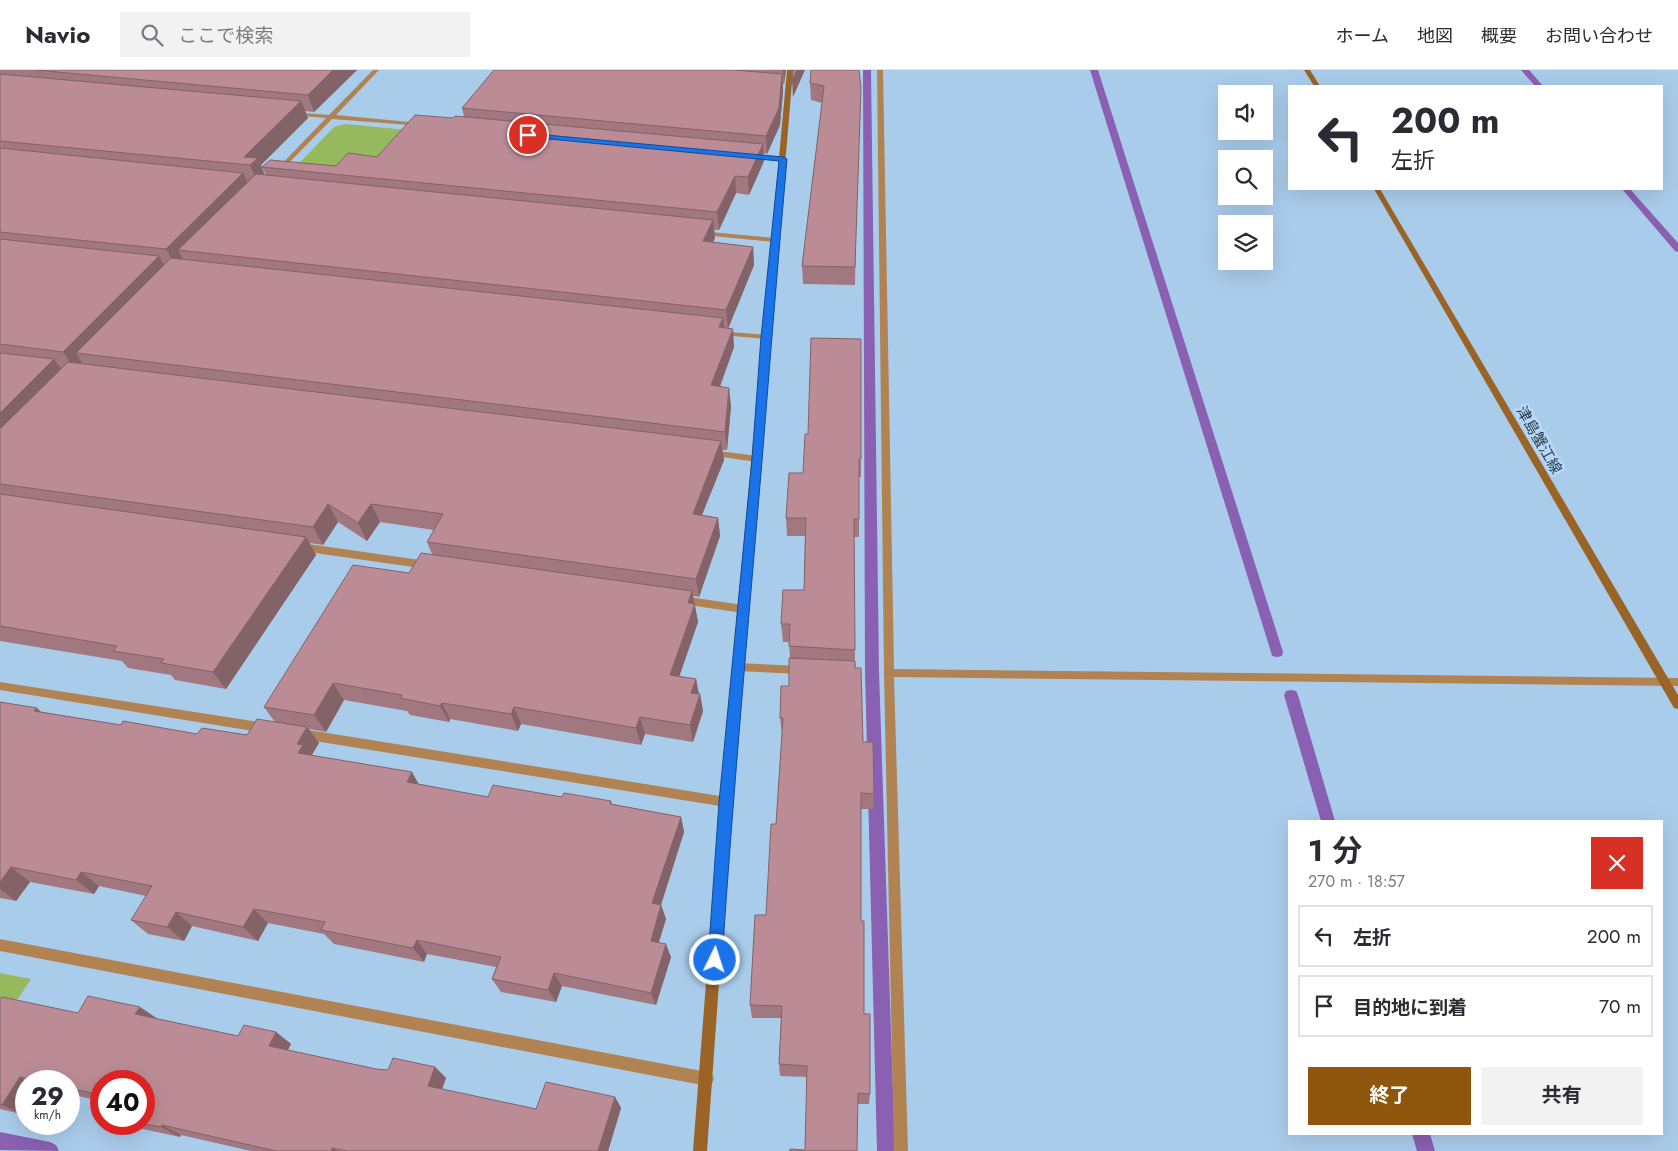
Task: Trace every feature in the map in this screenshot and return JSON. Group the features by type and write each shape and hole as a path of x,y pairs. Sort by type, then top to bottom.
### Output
{"street":[{"path":"273,176 376,70"},
{"path":"700,1151 742,609 757,459 790,70"},
{"path":"880,70 889,673 901,1151"},
{"path":"1307,70 1316,85"},
{"path":"778,87 788,88"},
{"path":"282,112 429,126"},
{"path":"744,156 783,159"},
{"name":"津島蟹江線","path":"1377,190 1678,705"},
{"path":"696,232 775,240"},
{"path":"717,332 766,337"},
{"path":"698,451 757,459"},
{"path":"287,545 436,566"},
{"path":"673,599 742,609"},
{"path":"738,667 815,671"},
{"path":"889,673 1678,682"},
{"path":"0,686 275,730"},
{"path":"294,733 726,802"},
{"path":"0,945 707,1079"}],"green space":[{"path":"345,124 418,131 366,191 287,176 334,127"},
{"path":"0,973 31,979 0,1026"}],"building":[{"path":"36,70 333,70 308,95"},
{"path":"494,70 734,70 782,74 779,108 766,136 462,108"},
{"path":"793,70 797,70 792,80"},
{"path":"811,70 859,70 861,88 855,267 802,266 824,86 810,83"},
{"path":"0,74 301,101 244,157 258,158 250,165 0,141"},
{"path":"415,115 453,118 455,116 763,144 748,177 735,176 717,212 262,167 270,160 336,166 348,153 377,157"},
{"path":"0,148 243,173 166,249 0,232"},
{"path":"256,174 713,220 703,241 753,247 726,310 178,250"},
{"path":"0,239 159,256 63,352 0,344"},
{"path":"171,258 723,318 719,327 733,329 711,385 729,388 725,432 76,353"},
{"path":"811,338 861,339 859,519 854,519 855,650 789,646 790,624 781,624 783,590 804,590 806,518 786,518 789,473 803,473 805,434 808,434"},
{"path":"0,353 54,359 0,413"},
{"path":"68,362 721,441 693,514 718,518 696,579 427,542 443,514 371,504 358,523 328,504 313,527 0,484 0,429"},
{"path":"0,494 306,537 213,672 161,663 164,659 113,651 117,646 0,626"},
{"path":"421,553 692,591 688,603 695,604 670,675 696,679 691,693 700,694 690,725 640,717 636,728 514,707 511,714 442,703 440,706 400,698 402,695 333,683 314,715 264,707 353,565 409,573"},
{"path":"789,658 855,661 855,668 861,668 863,742 873,742 874,794 861,793 861,921 864,921 864,1014 870,1014 870,1094 858,1093 857,1151 790,1151 790,1149 805,1150 807,1066 779,1064 782,1006 750,1005 755,915 766,915 771,824 776,824 783,718 780,718 781,686 789,686"},
{"path":"0,702 37,708 34,711 121,725 123,721 197,734 202,728 247,735 257,719 307,727 297,744 303,745 298,753 412,772 407,782 488,797 493,785 562,797 564,793 611,801 610,804 681,817 652,903 661,905 651,941 666,944 651,993 554,973 548,990 492,979 501,957 417,940 413,948 321,930 325,922 254,909 243,927 176,912 167,927 131,920 152,886 81,872 76,880 11,867 0,882"},
{"path":"88,996 140,1007 135,1014 238,1036 244,1025 276,1032 269,1046 376,1069 388,1070 393,1058 435,1067 428,1086 536,1109 546,1082 615,1097 598,1151 347,1151 332,1148 331,1151 276,1151 162,1125 161,1127 155,1126 155,1070 90,1070 90,1093 80,1090 80,1070 15,1070 15,1085 2,1105 0,1104 0,999 2,997 78,1013"}],"waterway":[{"path":"867,70 872,671 886,1151"},
{"path":"1094,70 1277,652"},
{"path":"1525,70 1538,85"},
{"path":"1627,190 1678,249"},
{"path":"1291,695 1328,820"},
{"path":"1421,1135 1426,1151"},
{"path":"0,1141 50,1151"}],"route":[{"path":"528,135 783,159 742,609 715,960"}]}
